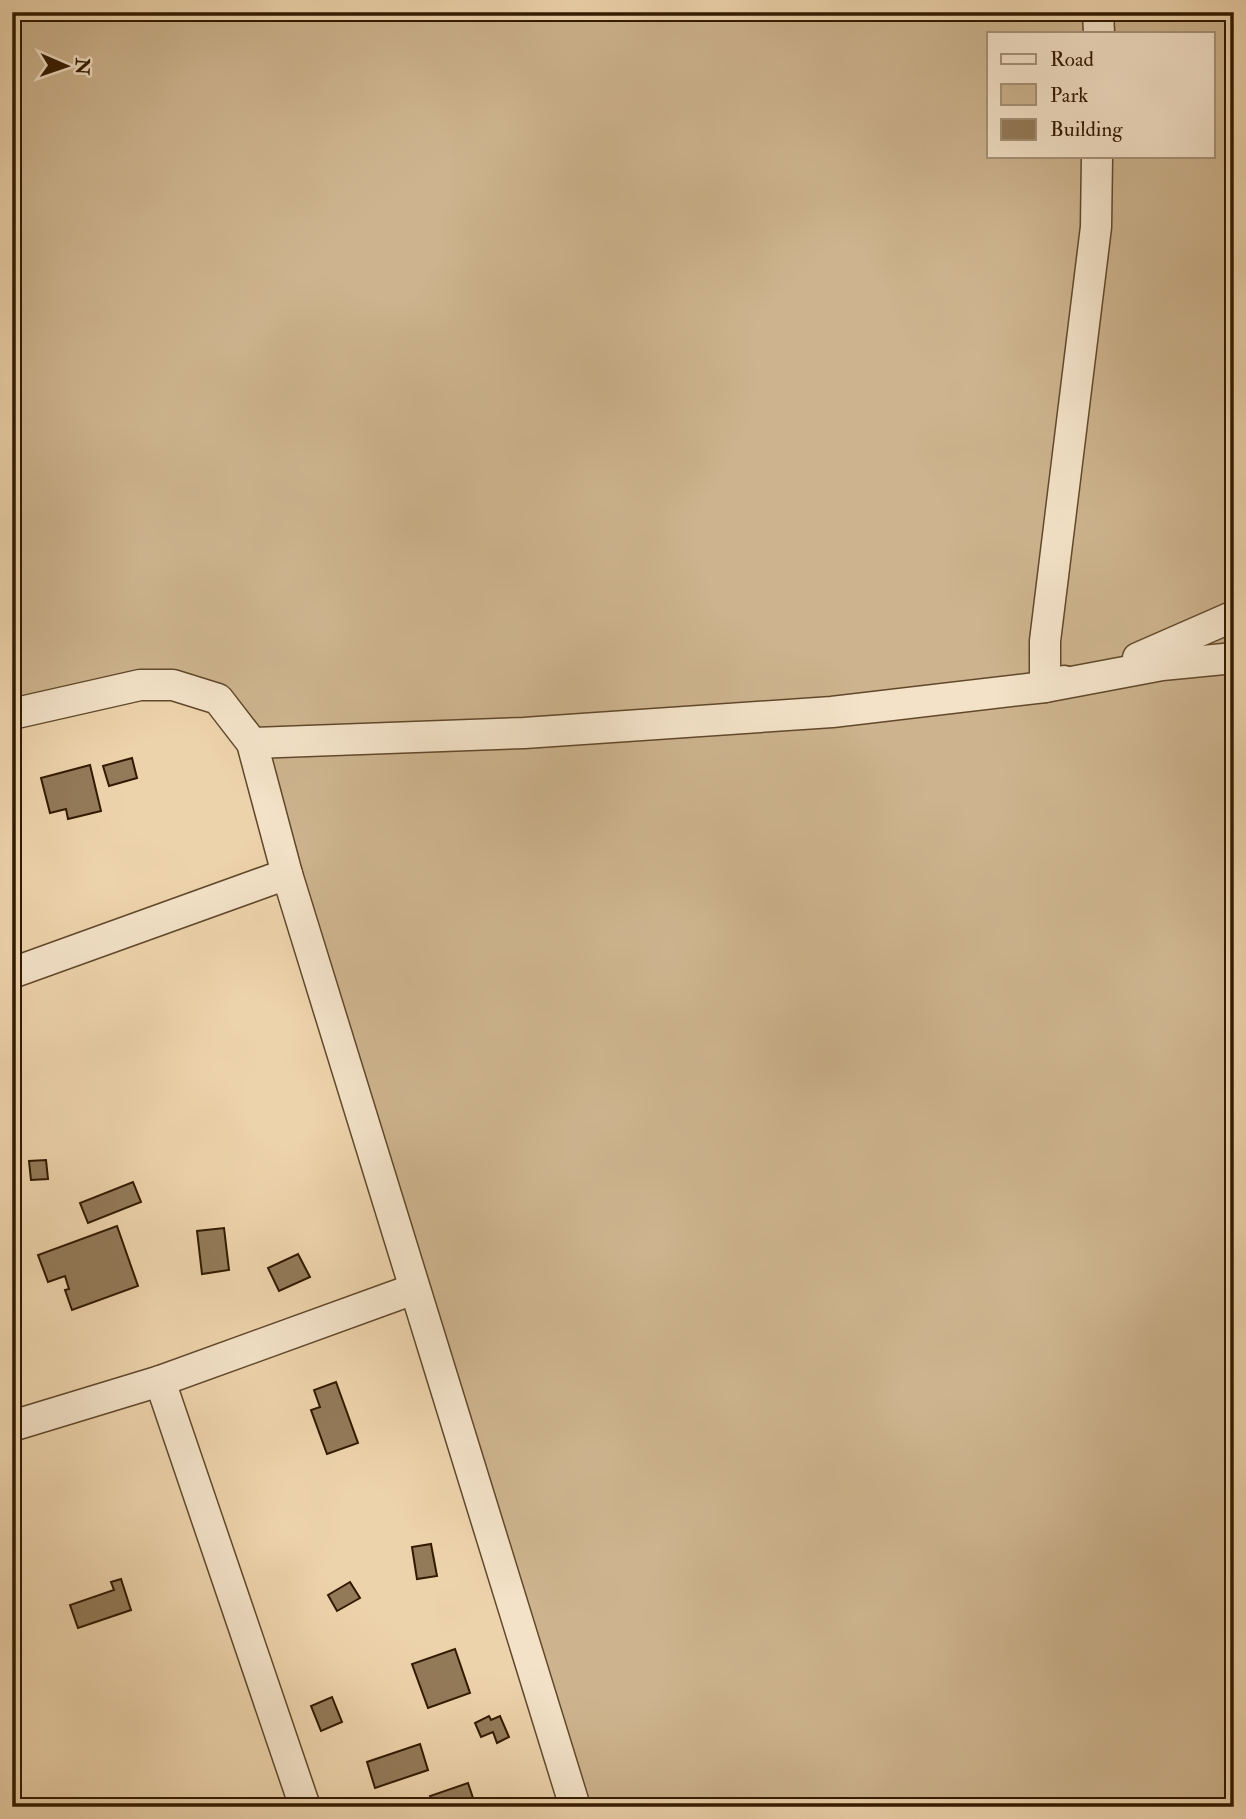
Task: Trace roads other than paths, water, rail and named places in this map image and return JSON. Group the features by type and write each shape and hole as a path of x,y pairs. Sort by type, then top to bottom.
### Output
{"street":[{"path":"1098,12 1099,32"},
{"path":"1045,687 1045,640 1096,227 1097,158"},
{"path":"1045,687 1143,656 1234,617"},
{"path":"252,743 524,733 832,712 1045,687 1162,665 1234,658"},
{"path":"12,714 140,685 173,685 218,699 252,743 287,874 575,1807"},
{"path":"12,973 287,874"},
{"path":"12,1426 160,1381 414,1289"},
{"path":"160,1381 304,1807"}]}
